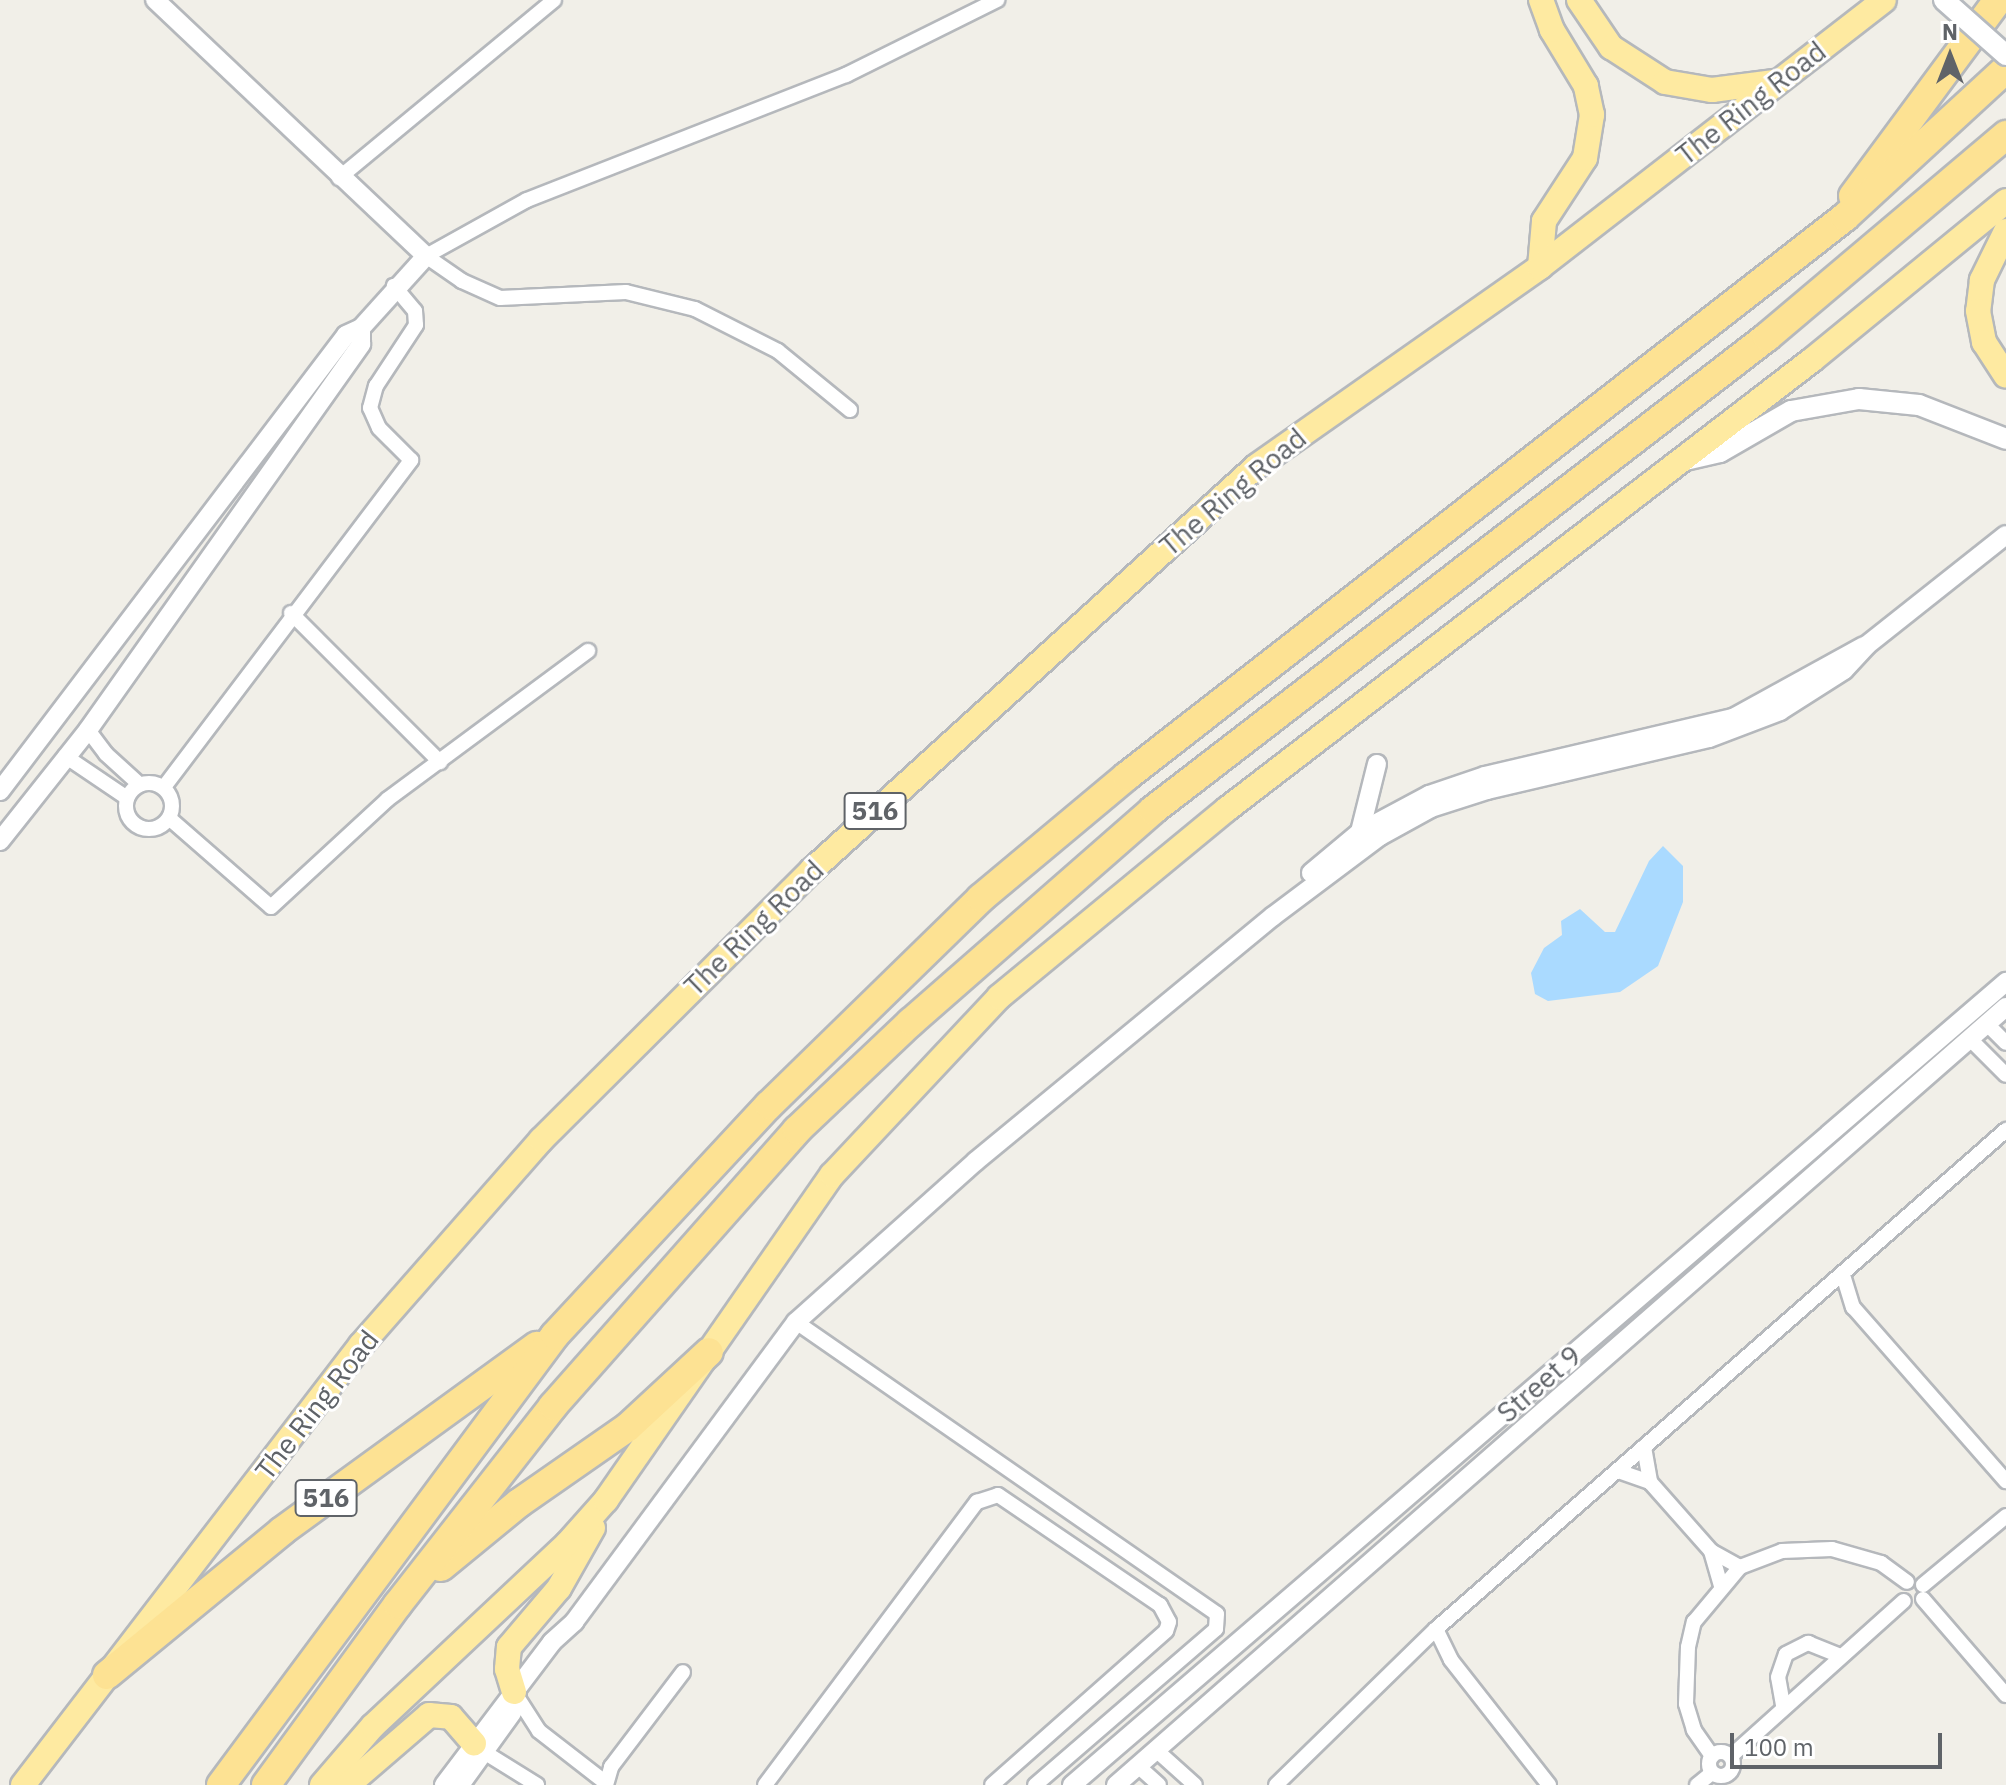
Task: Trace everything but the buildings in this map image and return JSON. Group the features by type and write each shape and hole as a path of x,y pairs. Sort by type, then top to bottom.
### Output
{"highway":[{"path":"1540,267 1544,221 1585,158 1592,115 1586,86 1552,30 1541,0"},
{"path":"1579,0 1611,47 1665,82 1712,90 1780,80"},
{"name":"The Ring Road","path":"23,1785 361,1345 541,1140 735,946 959,732 1257,466 1540,267 1884,0"},
{"path":"1845,217 1866,175 1999,0"},
{"name":"516","path":"221,1785 555,1335 769,1105 981,898 1127,776 1845,217 2006,69"},
{"path":"266,1785 398,1604 553,1406 693,1243 797,1130 911,1022 1153,810 1767,337 2006,135"},
{"path":"322,1785 373,1726 567,1544 606,1500 832,1175 999,997 1202,829 1922,273 2006,201"},
{"path":"2000,241 1982,280 1978,311 1984,342 2006,376"},
{"name":"516","path":"107,1675 282,1531 555,1335"},
{"path":"398,1604 519,1503 628,1427 709,1352"},
{"path":"516,1698 507,1669 509,1647 559,1588 606,1500"},
{"path":"348,1785 429,1715 451,1717 478,1748"}],"main road":[{"path":"1944,0 2006,55"},
{"path":"1999,0 2006,5"},
{"path":"1677,462 1720,452 1791,411 1859,399 1919,405 2006,439"}],"street":[{"path":"155,0 339,178 426,256 500,298 626,292 695,309 778,351 850,410"},
{"path":"339,178 554,0"},
{"path":"0,791 346,335 361,328 394,286 426,256 527,200 833,80 997,0"},
{"path":"164,787 291,613 411,460 379,428 370,408 376,386 416,325 415,311 394,286"},
{"path":"0,841 88,730 361,344 361,328"},
{"path":"444,1785 478,1748 574,1622 796,1322 976,1161 1272,917 1380,836 1431,808 1487,790 1727,733 1792,695 1844,670 1867,645 2006,535"},
{"path":"291,613 440,762"},
{"path":"169,818 271,907 371,813 588,651"},
{"path":"1272,917 1289,893 1360,832 1447,788 1718,723 1792,695"},
{"path":"88,730 106,754 139,784 164,787 172,798 169,818 160,826 142,828 128,816 127,798 139,784"},
{"path":"65,756 127,798"},
{"path":"1360,832 1377,764"},
{"name":"Street 9","path":"1072,1785 2006,982"},
{"name":"Street 9","path":"1116,1785 1269,1648 1545,1413 1799,1184 2006,1007"},
{"path":"1986,1023 2006,1043"},
{"path":"1969,1038 2006,1075"},
{"path":"1276,1785 1436,1629 2006,1130"},
{"path":"1786,1168 1799,1184"},
{"path":"1843,1275 1853,1307 2006,1481"},
{"path":"1820,1296 1853,1307"},
{"path":"796,1322 1217,1614 1216,1629 1035,1785"},
{"path":"1530,1392 1545,1413"},
{"path":"1644,1447 1650,1482"},
{"path":"1618,1471 1650,1482 1711,1551 1740,1567"},
{"path":"765,1785 977,1502 998,1495 1160,1605 1169,1622 1166,1631 992,1785"},
{"path":"1907,1582 1900,1591 1904,1601 1914,1605 1923,1592 2006,1516"},
{"path":"1712,1773 1712,1756 1694,1730 1684,1678 1694,1622 1740,1567 1782,1551 1832,1549 1881,1563 1923,1592 2006,1695"},
{"path":"1711,1551 1721,1587"},
{"path":"1731,1756 1783,1705 1904,1601"},
{"path":"1436,1629 1451,1660 1549,1785"},
{"path":"1253,1630 1269,1648"},
{"path":"1783,1705 1778,1677 1786,1654 1808,1643 1840,1656"},
{"path":"1418,1646 1451,1660"},
{"path":"516,1698 539,1731 606,1784 611,1767 683,1672"},
{"path":"460,1785 478,1748"},
{"path":"478,1748 537,1785"},
{"path":"1156,1750 1195,1785"},
{"path":"1712,1756 1721,1752 1731,1756"},
{"path":"1712,1773 1734,1779 1731,1756"},
{"path":"1138,1766 1159,1785"},
{"path":"1697,1785 1712,1773"}],"water":[{"path":"1663,846 1683,866 1683,902 1658,966 1620,992 1548,1001 1535,994 1531,973 1544,948 1562,935 1561,921 1580,909 1605,932 1615,932 1649,861"}]}
